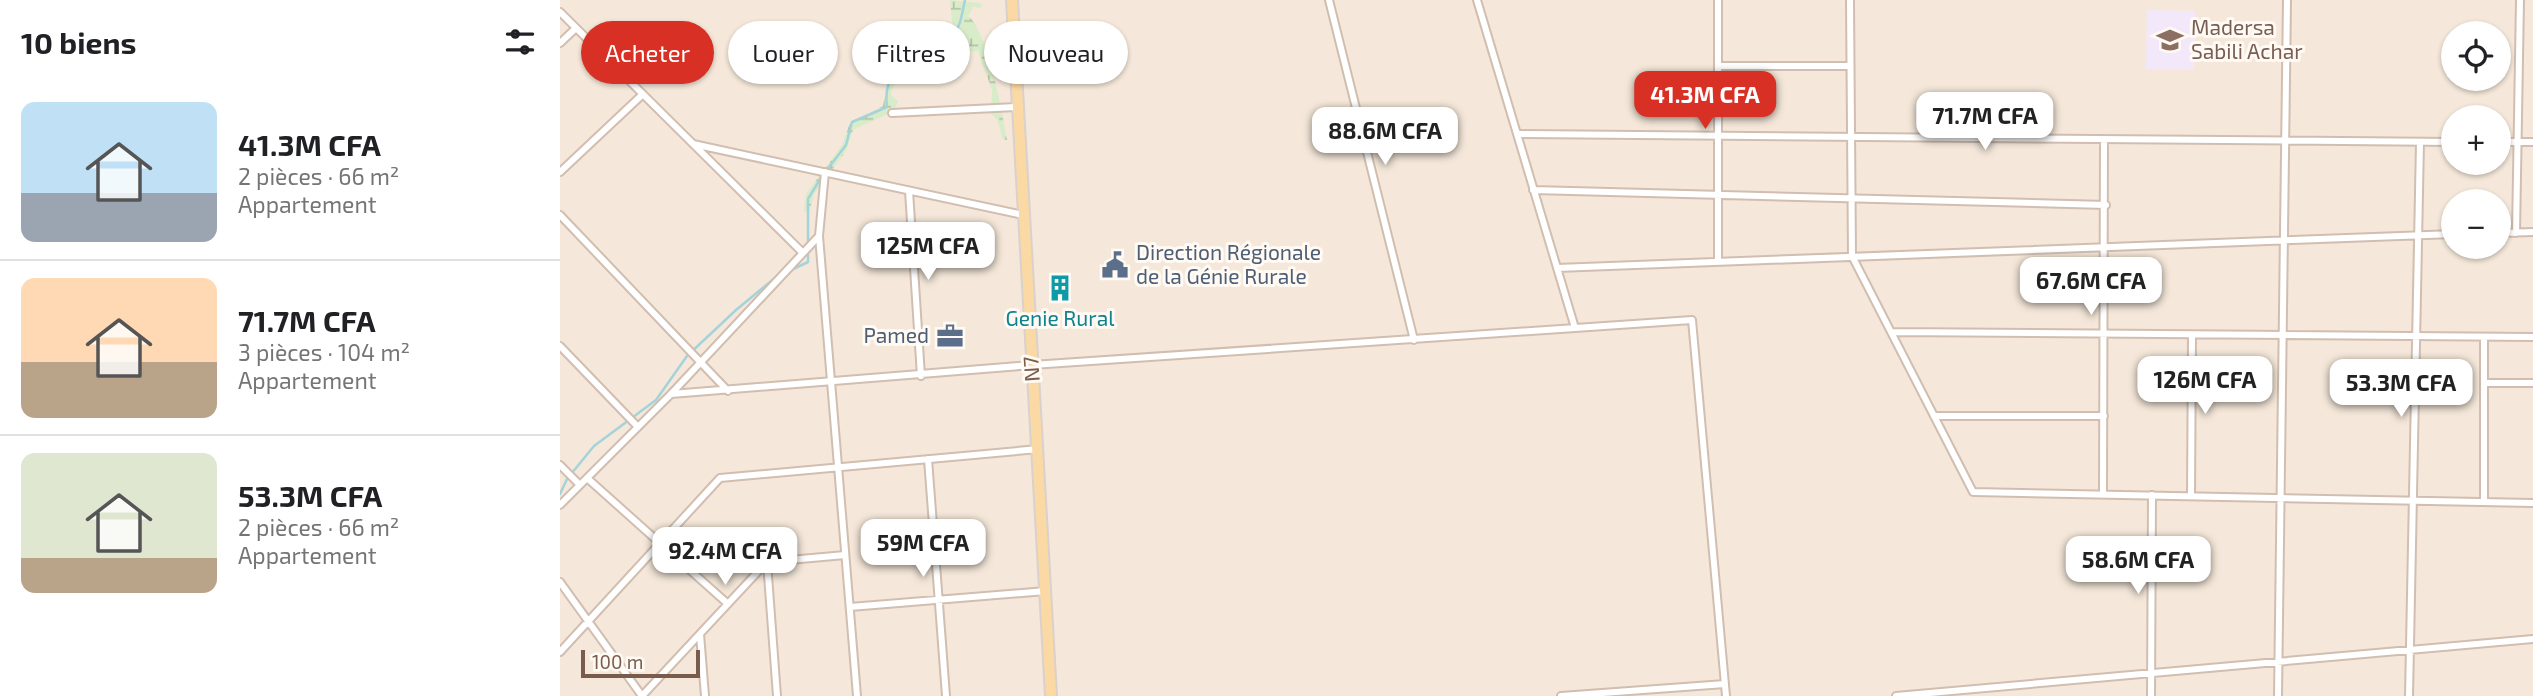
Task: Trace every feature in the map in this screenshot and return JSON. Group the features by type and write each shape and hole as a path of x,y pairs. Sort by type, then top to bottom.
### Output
{"main road":[{"name":"N7","path":"1012,0 1051,696"}],"street":[{"path":"1329,0 1414,340"},
{"path":"1477,0 1575,328"},
{"path":"1718,0 1718,262"},
{"path":"1850,0 1852,256 1973,492 2533,503"},
{"path":"2278,696 2287,0"},
{"path":"2516,233 2520,0"},
{"path":"560,12 803,253"},
{"path":"560,43 576,27"},
{"path":"1718,66 1849,66"},
{"path":"560,172 643,94"},
{"path":"892,113 1016,107"},
{"path":"1517,134 2441,142"},
{"path":"2103,494 2106,205 2104,139"},
{"path":"2409,696 2420,142"},
{"path":"2511,142 2533,142"},
{"path":"693,144 1023,215"},
{"path":"825,172 819,236 857,696"},
{"path":"1533,190 2106,205"},
{"path":"909,191 921,376"},
{"path":"560,215 728,391"},
{"path":"2511,233 2533,232"},
{"path":"1557,268 2441,235"},
{"path":"560,505 671,394 819,236"},
{"path":"671,394 1032,365 1692,320 1726,696"},
{"path":"1891,332 2533,337"},
{"path":"2191,496 2192,335"},
{"path":"2484,337 2484,502"},
{"path":"560,346 638,427"},
{"path":"2484,383 2533,383"},
{"path":"1934,416 2104,416"},
{"path":"560,652 720,478 1039,449"},
{"path":"928,459 946,696"},
{"path":"560,465 580,485"},
{"path":"587,478 727,604"},
{"path":"2151,696 2152,495"},
{"path":"560,582 642,696 767,562 845,555"},
{"path":"767,562 777,696"},
{"path":"850,607 1046,591"},
{"path":"700,634 705,696"},
{"path":"1896,696 2533,639"},
{"path":"1561,696 1725,684"}],"shaded area":[{"path":"560,0 2533,0 2533,696 560,696"},
{"name":"Madersa Sabili Achar","path":"2147,10 2195,11 2194,70 2146,69"}],"green space":[{"path":"950,0 980,3 982,6 978,9 974,6 968,16 984,43 984,68 978,51 970,51 970,21 952,21"},
{"path":"887,84 895,84 891,95 898,101 894,111 853,130 846,151 814,194 809,213 804,211 806,194 842,145 850,123 883,106"},
{"path":"990,84 996,84 1007,140 1003,140 997,119 991,114"}],"waterway":[{"path":"826,171 846,145 852,122 887,107 887,90 892,77 900,68 944,44 953,36 960,24 965,0"},
{"path":"789,271 808,262 808,199 822,176"},
{"path":"560,494 567,479 594,446 656,400 687,356 782,272"}],"place":[{"name":"Madersa Sabili Achar","path":"2170,40"},
{"name":"Direction Régionale de la Génie Rurale","path":"1115,265"},
{"name":"Genie Rural","path":"1060,288"},
{"name":"Pamed","path":"950,336"}]}
